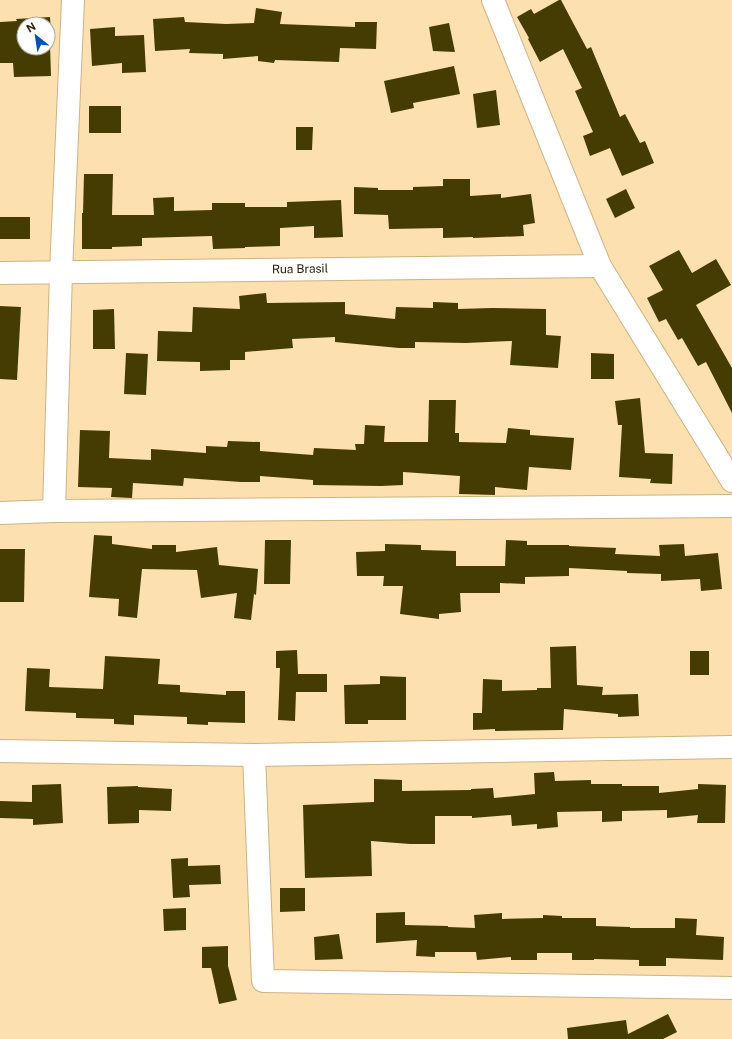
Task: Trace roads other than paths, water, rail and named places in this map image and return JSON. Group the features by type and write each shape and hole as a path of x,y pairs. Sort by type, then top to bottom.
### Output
{"street":[{"path":"54,511 61,272 73,0"},
{"path":"493,0 600,266 732,481"},
{"name":"Rua Brasil","path":"0,273 600,266"},
{"path":"0,512 732,506"},
{"path":"0,751 254,755 732,747"},
{"path":"254,755 263,981 732,988"}]}
